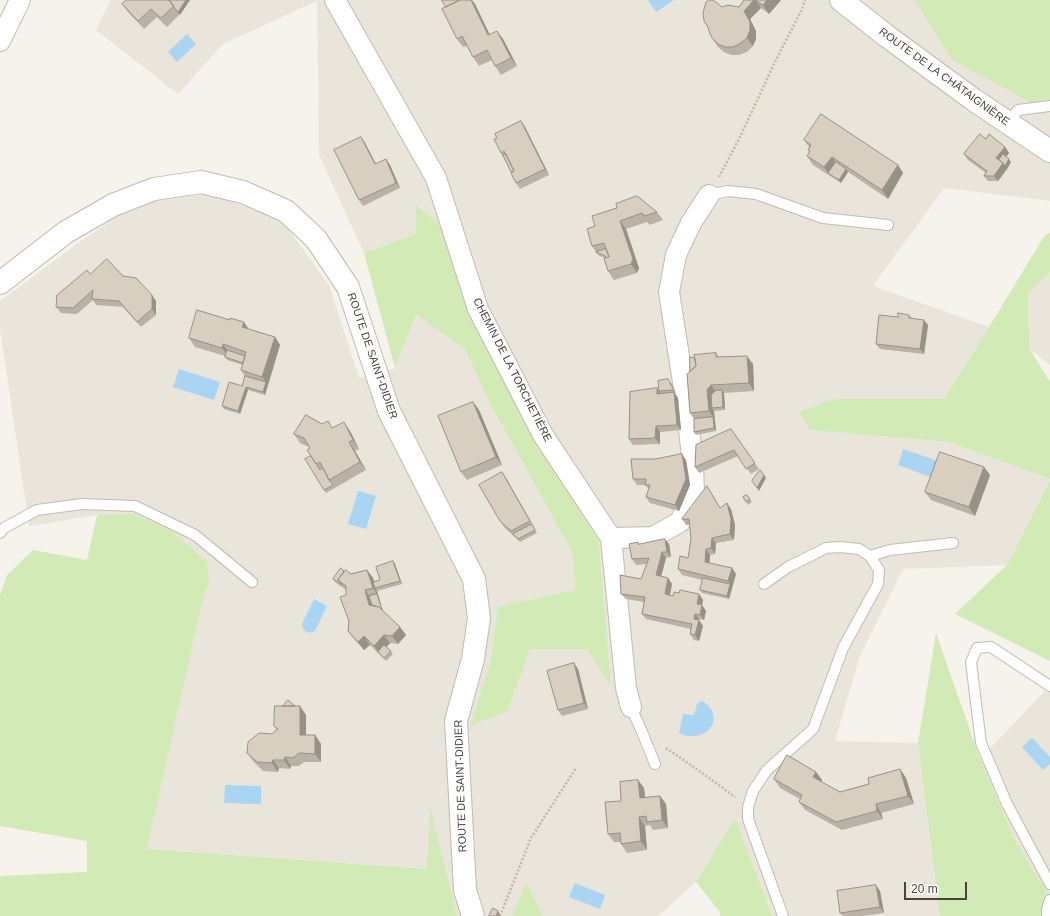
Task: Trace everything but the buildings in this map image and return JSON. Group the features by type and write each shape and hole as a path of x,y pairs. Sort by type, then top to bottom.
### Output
{"street":[{"path":"0,41 20,0"},
{"name":"CHEMIN DE LA TORCHETIÈRE","path":"335,0 436,178 478,308 485,323 543,435 611,538 626,688 631,707"},
{"name":"ROUTE DE LA CHÂTAIGNIÈRE","path":"841,0 888,37 974,100 1050,151"},
{"name":"ROUTE DE SAINT-DIDIER","path":"0,283 66,232 113,205 154,189 202,182 243,192 286,210 316,239 348,287 389,411 474,579 479,618 473,659 456,721 466,890 473,916"},
{"path":"611,538 653,537 666,530 680,522 694,492 693,465 686,403 669,292 676,255 691,223 709,196"}],"lane":[{"path":"1008,123 1018,110 1050,106"},
{"path":"709,196 728,191 756,194 824,218 888,224"},
{"path":"0,533 4,528 37,510 82,504 135,506 195,535 252,582"},
{"path":"870,556 890,550 953,543"},
{"path":"764,584 788,567 826,548 840,547 859,549 870,556 879,570 878,584 843,648 813,729 767,770 753,791 748,807 748,819 783,916"},
{"path":"1050,686 991,647 977,648 970,662 981,743 1006,804 1050,884"},
{"path":"631,707 655,764"},
{"path":"1047,916 1047,909 1050,900"}],"path":[{"path":"709,196 739,139 805,0"},
{"path":"642,732 708,776 748,807"},
{"path":"500,916 531,838 576,768"}],"shaded area":[{"path":"111,0 914,0 952,60 1050,113 1050,201 944,188 873,286 989,327 944,399 835,399 810,430 949,442 1050,479 1007,565 903,569 860,656 835,741 918,743 940,916 772,916 735,819 696,882 658,916 543,916 526,882 512,916 457,916 430,807 428,869 147,849 202,602 209,580 133,514 97,515 29,526 0,328 0,301 116,217 156,200 205,192 282,220 329,285 359,378 395,368 416,313 465,349 487,398 573,554 575,590 498,608 490,663 470,726 507,712 530,649 587,649 611,685 599,541 542,452 472,318 416,205 417,234 364,253 319,155 317,1 223,44 178,94 96,30"},
{"path":"1050,272 1050,365 1029,348 1028,293"},
{"path":"1050,686 1050,898 1016,842 980,759"}],"green space":[{"path":"914,0 1050,0 1050,113 952,60"},
{"path":"416,205 444,228 472,318 542,452 599,541 611,686 587,649 530,649 507,712 470,726 490,663 498,607 575,590 573,554 487,398 465,349 416,314 395,368 364,253 416,234"},
{"path":"1050,233 1050,272 1028,293 1029,348 1050,381 1050,479 949,442 810,430 799,412 835,399 944,399 1045,235"},
{"path":"1050,480 1050,661 955,614 1007,565"},
{"path":"133,514 171,531 206,561 209,580 202,602 147,849 427,869 430,806 457,916 0,916 0,876 87,872 87,841 0,826 0,595 7,575 33,550 87,560 97,515"},
{"path":"936,633 980,759 1016,842 1050,898 1050,916 940,916 918,743"},
{"path":"735,818 772,916 720,916 720,912 696,882"},
{"path":"526,882 543,916 512,916"}],"water":[{"path":"648,0 673,0 673,1 656,12"},
{"path":"187,34 196,44 177,62 168,52"},
{"path":"179,369 220,382 214,400 173,387"},
{"path":"903,449 938,461 933,478 898,465"},
{"path":"358,491 376,496 366,529 348,524"},
{"path":"314,599 327,606 315,631 310,633 303,629 302,624"},
{"path":"702,701 712,711 714,716 711,727 707,731 694,736 686,736 679,733 683,714 694,715 697,704"},
{"path":"1032,738 1050,757 1050,764 1043,770 1022,747"},
{"path":"225,785 261,786 261,804 224,803"},
{"path":"575,883 605,895 600,909 569,897"}]}
